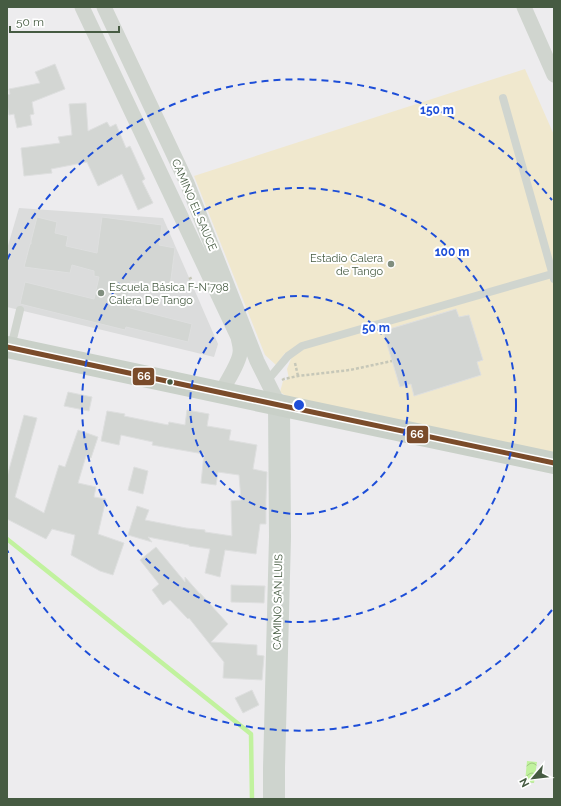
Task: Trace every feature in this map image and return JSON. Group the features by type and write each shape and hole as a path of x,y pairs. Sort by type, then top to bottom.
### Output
{"main road":[{"path":"9,347 554,463"}],"street":[{"name":"CAMINO EL SAUCE","path":"82,7 238,337 240,346 238,360 221,393"},
{"name":"CAMINO EL SAUCE","path":"104,7 187,183 257,361 279,405"},
{"path":"524,7 554,75"},
{"path":"238,360 247,359 257,361"},
{"name":"CAMINO SAN LUIS","path":"274,799 280,537 279,405"}],"lane":[{"path":"267,381 288,356 302,346 553,277 503,98"},
{"path":"9,347 20,310"}],"path":[{"path":"189,279 193,277"},
{"path":"289,378 350,370 392,361"}],"shaded area":[{"name":"Estadio Calera de Tango","path":"525,69 554,135 554,453 288,397 280,392 283,381 289,379 287,369 291,359 285,353 276,365 265,355 194,176"},
{"name":"Escuela Básica F-N°798 Calera De Tango","path":"19,208 163,218 218,344 214,357 7,307 7,249"}],"water":[{"path":"527,761 537,762 534,783 525,782"}],"building":[{"path":"55,64 65,89 32,102 34,114 30,115 32,125 17,128 14,114 9,115 7,95 10,94 9,89 40,83 35,72"},
{"path":"86,103 88,131 107,122 110,127 116,124 126,148 130,146 145,179 142,181 153,203 138,210 122,174 98,186 87,162 51,169 52,173 24,176 21,148 60,143 58,137 72,135 69,104"},
{"path":"37,217 57,222 55,233 68,236 66,246 97,253 102,217 162,225 159,245 175,248 170,287 131,281 126,304 131,305 130,308 192,324 188,342 126,327 125,330 20,304 25,282 94,299 99,277 94,276 94,271 72,265 70,273 24,267"},
{"path":"456,309 459,317 469,315 483,360 477,362 481,375 414,396 411,384 400,387 383,331"},
{"path":"68,392 92,397 89,411 64,406"},
{"path":"187,410 209,414 207,426 231,430 229,440 257,445 253,469 267,472 266,524 260,524 256,554 225,550 220,577 205,573 210,549 148,537 152,542 128,535 137,506 149,510 145,520 232,536 231,501 241,500 239,475 218,472 216,485 201,483 204,454 152,445 153,442 121,435 119,445 101,441 107,411 168,425 169,422 185,425"},
{"path":"24,415 37,418 15,497 44,513 59,465 65,467 78,430 98,437 91,458 86,456 78,483 96,487 94,497 106,499 98,534 124,543 113,575 100,571 71,555 75,535 52,529 46,539 7,519 7,477"},
{"path":"134,467 148,471 143,494 128,490"},
{"path":"156,547 185,582 185,577 228,624 211,642 257,645 257,655 264,656 262,680 223,678 224,662 189,618 188,619 170,600 163,605 152,590 159,584 140,560"},
{"path":"231,585 265,586 264,603 231,602"},
{"path":"252,690 259,705 243,713 235,698"}],"waterway":[{"path":"7,539 251,734 252,799"}],"transit line":[{"name":"66","path":"7,347 554,463"}],"place":[{"name":"Estadio Calera de Tango","path":"391,264"},
{"name":"Escuela Básica F-N°798 Calera De Tango","path":"101,293"}]}
